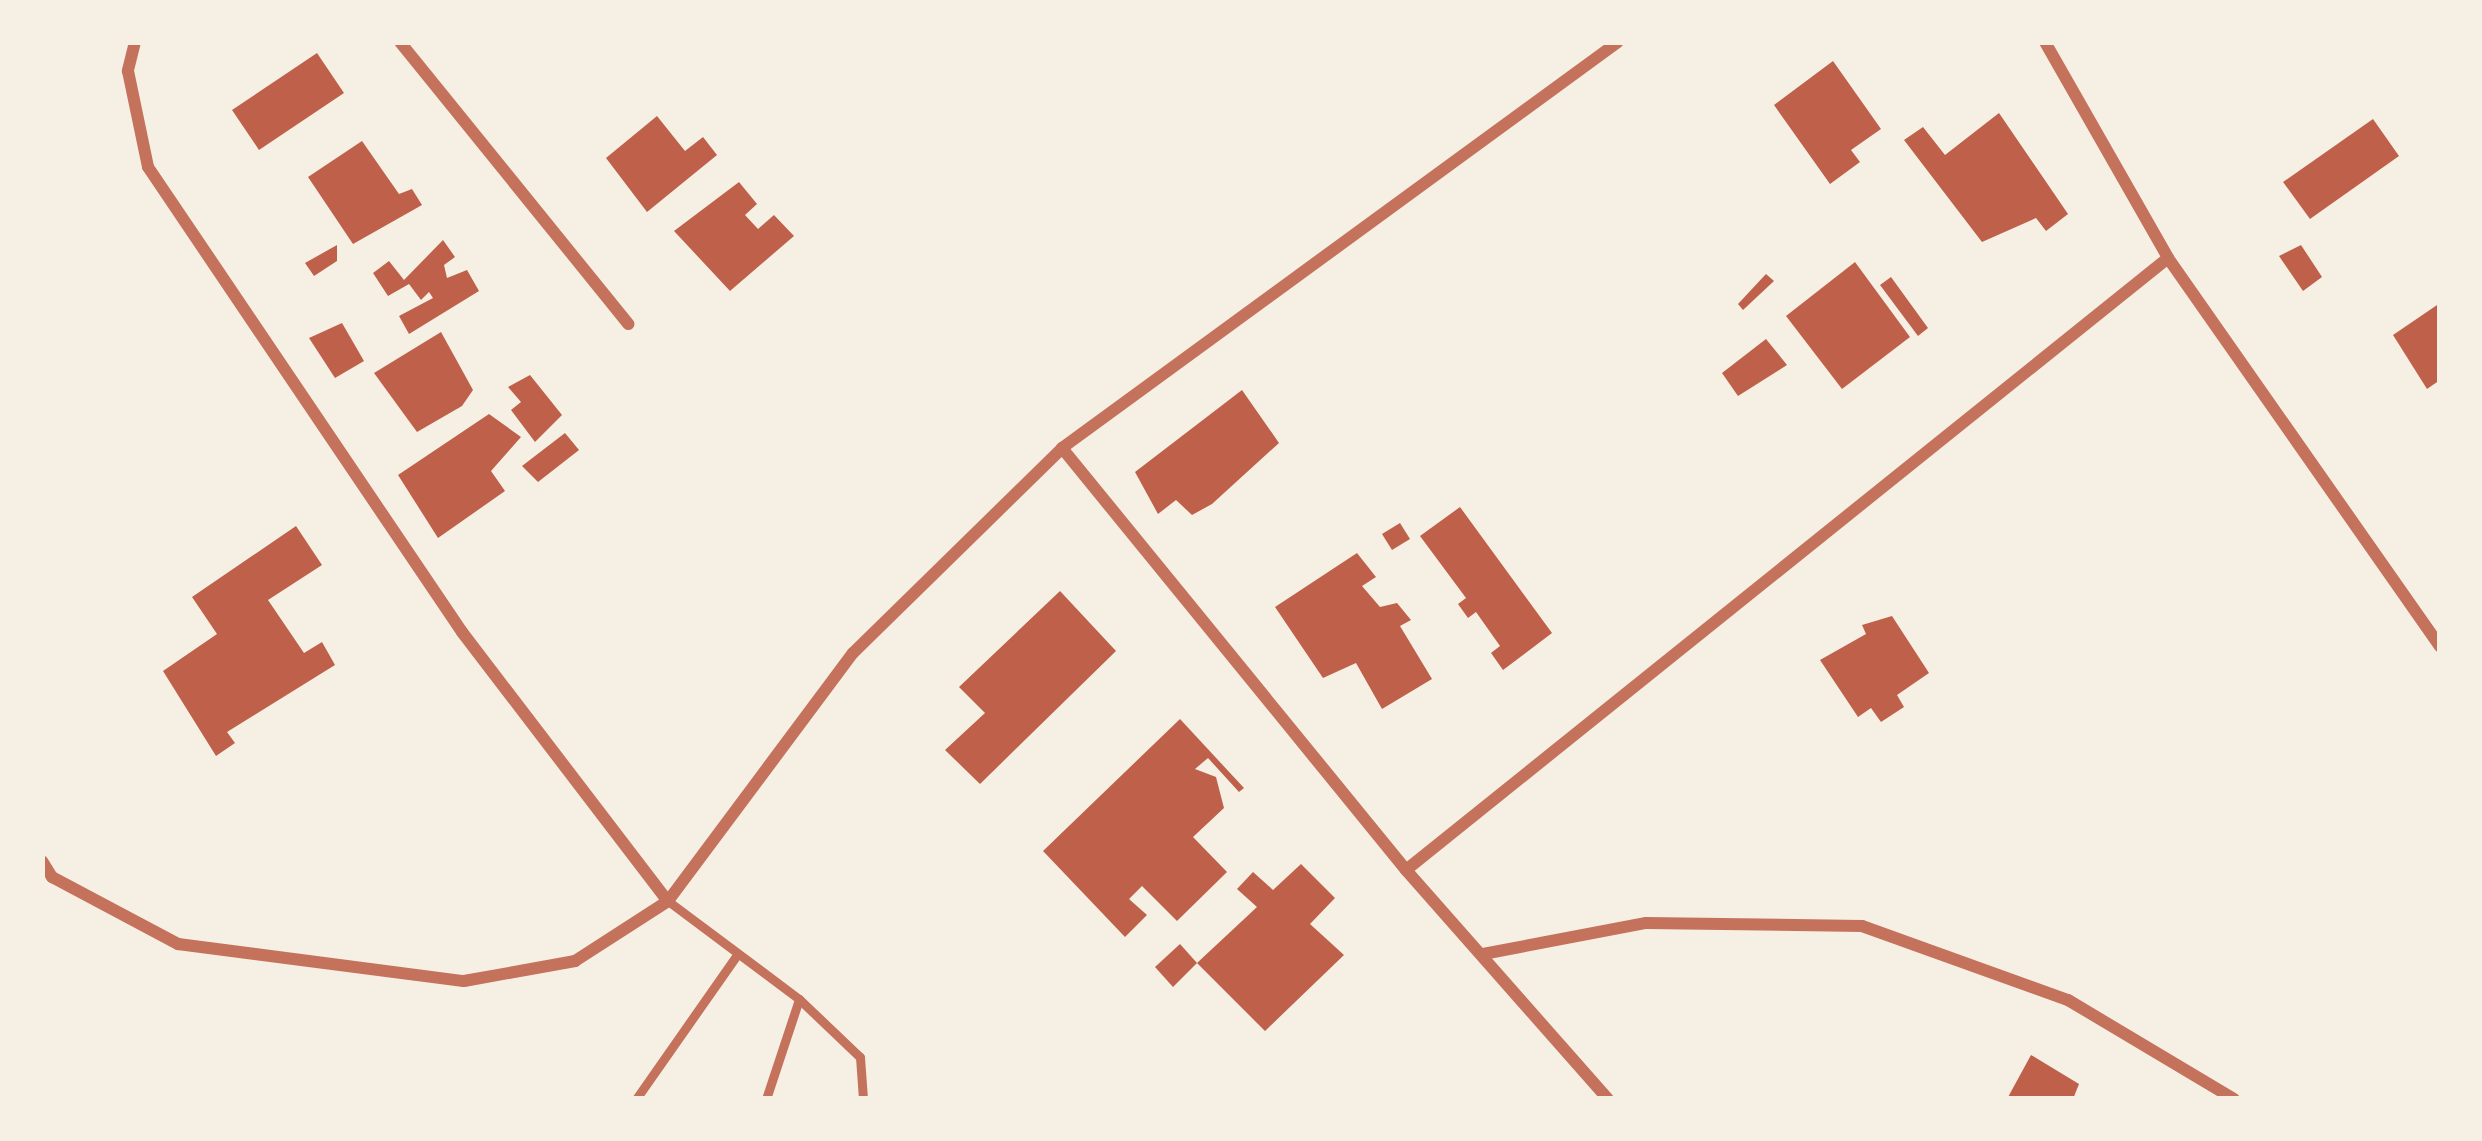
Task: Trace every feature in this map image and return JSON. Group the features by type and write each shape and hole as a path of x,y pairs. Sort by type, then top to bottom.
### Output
{"street":[{"path":"135,42 128,71 148,167 462,632 668,901"},
{"path":"400,42 628,324"},
{"path":"42,861 52,877 178,944 464,981 575,961 668,901 853,653 1062,448 1618,42"},
{"path":"2045,42 2168,258 2440,646"},
{"path":"1406,870 2168,258"},
{"path":"1062,448 1406,870 1608,1099"},
{"path":"1483,954 1646,923 1862,926 2068,1000 2234,1099"}],"lane":[{"path":"668,901 799,1000 860,1057 863,1099"},
{"path":"636,1099 737,955"},
{"path":"766,1099 799,1000"}],"building":[{"path":"317,53 344,93 259,150 232,110"},
{"path":"1833,61 1881,129 1851,150 1860,162 1830,184 1774,105"},
{"path":"1999,113 2068,214 2046,231 2036,218 1982,242 1904,140 1923,127 1945,155"},
{"path":"657,116 685,151 703,137 717,155 647,212 606,158"},
{"path":"2373,119 2399,156 2310,219 2283,182"},
{"path":"362,141 399,194 412,189 422,205 353,244 308,177"},
{"path":"739,182 757,204 745,215 758,229 774,215 794,236 730,291 674,231"},
{"path":"443,240 455,257 444,265 447,278 467,270 479,291 409,334 399,316 433,298 429,292 421,300 409,284 388,296 373,273 389,261 404,280"},
{"path":"337,245 337,261 314,276 305,263"},
{"path":"2301,245 2322,277 2303,291 2279,256"},
{"path":"1855,262 1910,337 1842,389 1786,316"},
{"path":"1766,274 1774,281 1743,310 1738,304"},
{"path":"1891,277 1928,328 1918,336 1880,285"},
{"path":"2440,303 2440,380 2427,389 2393,335"},
{"path":"342,323 364,361 335,378 309,338"},
{"path":"441,332 473,390 462,406 417,432 374,373"},
{"path":"1766,339 1787,365 1738,396 1722,373"},
{"path":"530,375 562,415 535,442 511,410 521,402 508,387"},
{"path":"1242,390 1279,443 1212,504 1192,515 1176,500 1158,514 1135,472"},
{"path":"489,414 521,437 491,471 505,491 438,538 398,475"},
{"path":"565,433 579,450 538,482 522,466"},
{"path":"1460,507 1552,633 1503,670 1491,653 1500,646 1476,612 1468,618 1458,604 1466,598 1420,536"},
{"path":"1400,523 1410,539 1392,550 1382,534"},
{"path":"296,526 322,565 268,600 304,653 322,642 335,665 227,732 235,743 216,756 163,671 217,634 192,597"},
{"path":"1357,553 1376,577 1362,586 1380,607 1397,603 1411,620 1400,626 1432,679 1382,709 1356,663 1323,678 1275,607"},
{"path":"1060,591 1116,651 980,784 945,750 985,713 959,687"},
{"path":"1892,616 1929,673 1897,695 1904,707 1881,722 1871,708 1858,717 1820,660 1866,634 1862,625"},
{"path":"1180,719 1244,788 1239,792 1208,758 1195,769 1216,777 1224,808 1193,837 1227,872 1177,921 1142,886 1129,899 1147,915 1125,937 1043,851"},
{"path":"1301,864 1335,898 1310,924 1344,955 1265,1031 1197,963 1257,907 1237,889 1253,872 1273,890"},
{"path":"1180,944 1197,963 1173,987 1155,967"},
{"path":"2031,1055 2079,1084 2073,1099 2007,1099"}]}
